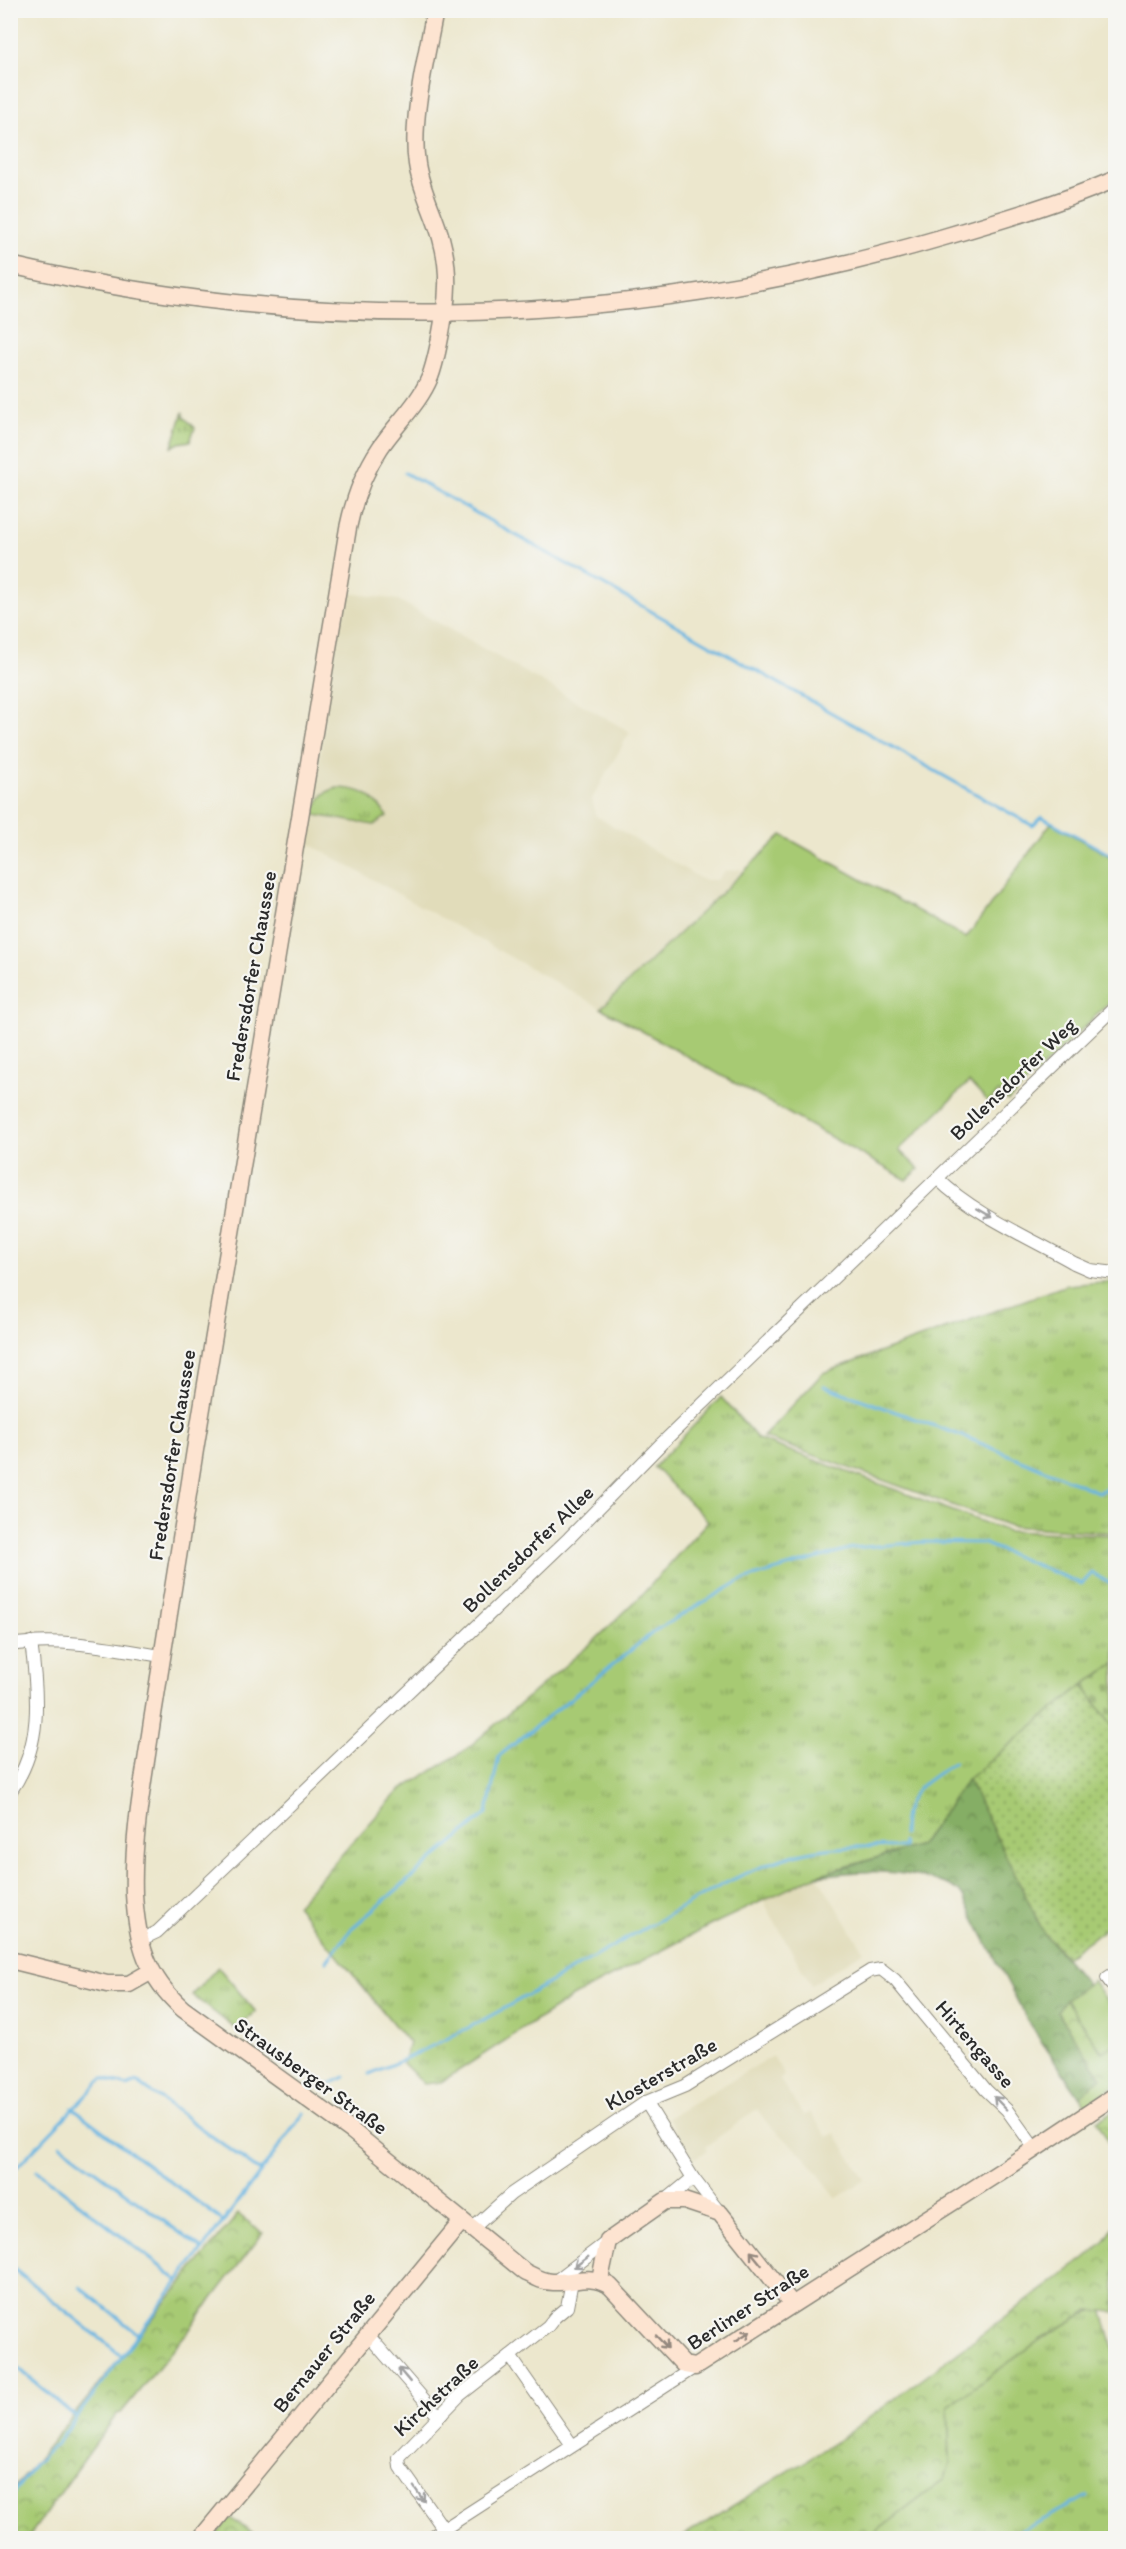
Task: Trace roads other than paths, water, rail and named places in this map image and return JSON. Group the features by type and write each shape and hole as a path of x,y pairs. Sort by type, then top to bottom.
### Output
{"main road":[{"name":"Fredersdorfer Chaussee","path":"150,1972 140,1940 134,1896 134,1860 162,1656 273,976 309,776 348,528 358,490 368,468 417,400 430,376 444,314 448,268 441,237 418,171 416,147 418,112 435,10"},
{"path":"10,265 192,299 281,308 444,314 572,307 705,293 876,257 1019,215 1116,179"},
{"path":"10,1960 107,1984 129,1984 150,1972"},
{"name":"Strausberger Straße","path":"150,1972 160,1987 183,2009 343,2124 525,2272 540,2280 553,2282 600,2279"},
{"name":"Berliner Straße","path":"695,2367 1035,2150 1116,2095"},
{"path":"695,2367 684,2365 610,2286 600,2279 601,2265 608,2241 665,2201 684,2201 720,2213 792,2304"},
{"name":"Bernauer Straße","path":"201,2538 368,2335 467,2225"}],"street":[{"name":"Bollensdorfer Weg","path":"938,1179 1116,1006"},
{"path":"938,1179 949,1190 972,1205 1074,1263 1090,1270 1116,1273"},
{"name":"Bollensdorfer Allee","path":"140,1940 157,1932 341,1758 569,1538 661,1444 938,1179"},
{"path":"10,1791 25,1765 35,1730 37,1699 31,1642"},
{"path":"10,1645 31,1642 72,1642 162,1656"},
{"name":"Klosterstraße","path":"467,2225 479,2220 538,2174 646,2102 678,2090 870,1971 881,1969"},
{"name":"Hirtengasse","path":"881,1969 895,1980 986,2090 1007,2110 1035,2150"},
{"path":"1116,1972 1107,1978 1116,1990"},
{"path":"646,2102 693,2178 720,2213"},
{"path":"665,2201 693,2178"},
{"path":"553,2282 608,2241"},
{"name":"Kirchstraße","path":"444,2528 400,2467 399,2458 460,2395 548,2326 567,2307 572,2281"},
{"path":"368,2335 434,2411 442,2414"},
{"path":"510,2356 572,2445"},
{"name":"Berliner Straße","path":"430,2538 695,2367"}],"waterway":[{"path":"405,473 1033,826 1042,817 1116,858"},
{"path":"824,1386 968,1438 1098,1492 1116,1485"},
{"path":"327,1961 353,1927 487,1813 499,1756 656,1630 740,1581 852,1548 923,1542 983,1543 1082,1584 1092,1573 1116,1587"},
{"path":"903,1835 906,1808 916,1791 954,1762"},
{"path":"369,2074 476,2024 701,1896 756,1869 807,1852 849,1847 904,1847 903,1842"},
{"path":"323,2087 345,2077"},
{"path":"10,2174 103,2078 127,2086 137,2082 257,2169 262,2170 304,2113"},
{"path":"72,2108 223,2221"},
{"path":"61,2145 202,2249"},
{"path":"10,2498 34,2465 57,2443 262,2170"},
{"path":"37,2171 179,2281"},
{"path":"10,2266 122,2356"},
{"path":"80,2287 138,2334"},
{"path":"10,2361 76,2417"},
{"path":"1007,2538 1088,2496"}]}
